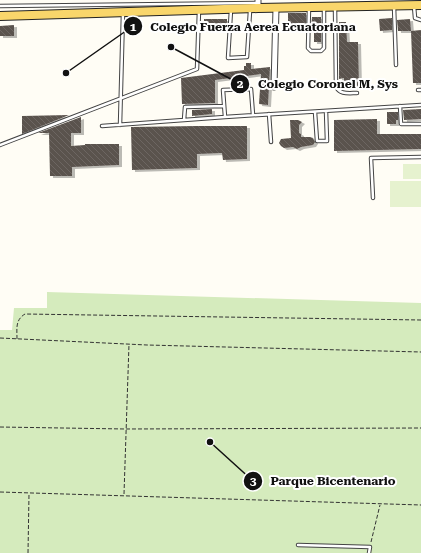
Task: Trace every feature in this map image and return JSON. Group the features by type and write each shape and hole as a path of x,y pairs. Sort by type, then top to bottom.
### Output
{"main road":[{"path":"0,16 231,9 256,5 276,8 309,8 417,5"}],"street":[{"path":"274,87 276,8"}],"lane":[{"path":"0,6 256,5 247,57 228,58 231,9"},
{"path":"417,5 415,18 421,20"},
{"path":"394,6 396,65"},
{"path":"309,8 308,48 311,51 323,50 325,46 324,7"},
{"path":"335,7 336,86 342,93 357,93"},
{"path":"0,145 196,69 199,10"},
{"path":"120,124 123,12"},
{"path":"225,116 223,90 251,89 253,115"},
{"path":"102,126 225,116 421,105"},
{"path":"184,120 185,107 224,106"},
{"path":"400,106 401,124 421,124"},
{"path":"315,112 317,141 327,141 326,111"},
{"path":"269,114 271,142"},
{"path":"372,198 371,158 421,157"},
{"path":"298,545 370,547 369,553"}],"path":[{"path":"17,339 17,322 25,314 421,320"},
{"path":"0,338 129,344 421,352"},
{"path":"124,495 129,344"},
{"path":"0,426 125,429 421,428"},
{"path":"0,492 421,505"},
{"path":"28,553 29,494"},
{"path":"370,547 380,504"}],"green space":[{"path":"403,164 421,164 421,179 403,179"},
{"path":"390,181 421,181 421,207 390,207"},
{"path":"47,292 421,303 421,553 0,553 0,330 12,330 14,308 47,308"}],"building":[{"path":"288,13 306,13 306,29 288,28"},
{"path":"312,17 321,17 321,42 314,42 314,29 311,29"},
{"path":"392,18 392,30 380,31 379,19"},
{"path":"204,19 227,19 227,27 204,27"},
{"path":"410,19 411,31 398,31 397,20"},
{"path":"339,22 346,22 347,42 358,42 359,87 344,88 344,78 339,79"},
{"path":"14,25 14,36 0,36 0,26"},
{"path":"421,30 421,83 413,83 411,31"},
{"path":"246,63 251,63 251,69 270,67 268,105 259,104 261,74 215,80 215,103 182,104 181,78 244,70"},
{"path":"212,109 212,114 192,116 192,110"},
{"path":"421,109 421,119 404,120 403,110"},
{"path":"387,112 398,112 398,120 396,120 396,124 387,124"},
{"path":"69,115 22,134 22,116"},
{"path":"81,117 81,133 71,133 71,146 85,144 119,144 119,165 72,167 72,176 50,176 49,133 38,133"},
{"path":"377,119 377,134 421,134 421,149 334,151 334,120"},
{"path":"290,120 298,120 302,122 299,125 299,133 301,134 301,137 313,138 315,142 313,145 297,149 293,147 284,148 281,146 279,143 281,139 291,138"},
{"path":"247,126 247,159 223,160 222,153 197,154 197,168 132,170 131,127"}],"place":[{"name":"Colegio Coronel M, Sys","path":"171,47"},
{"name":"Colegio Fuerza Aerea Ecuatoriana","path":"66,73"},
{"name":"Parque Bicentenario","path":"210,442"}]}
